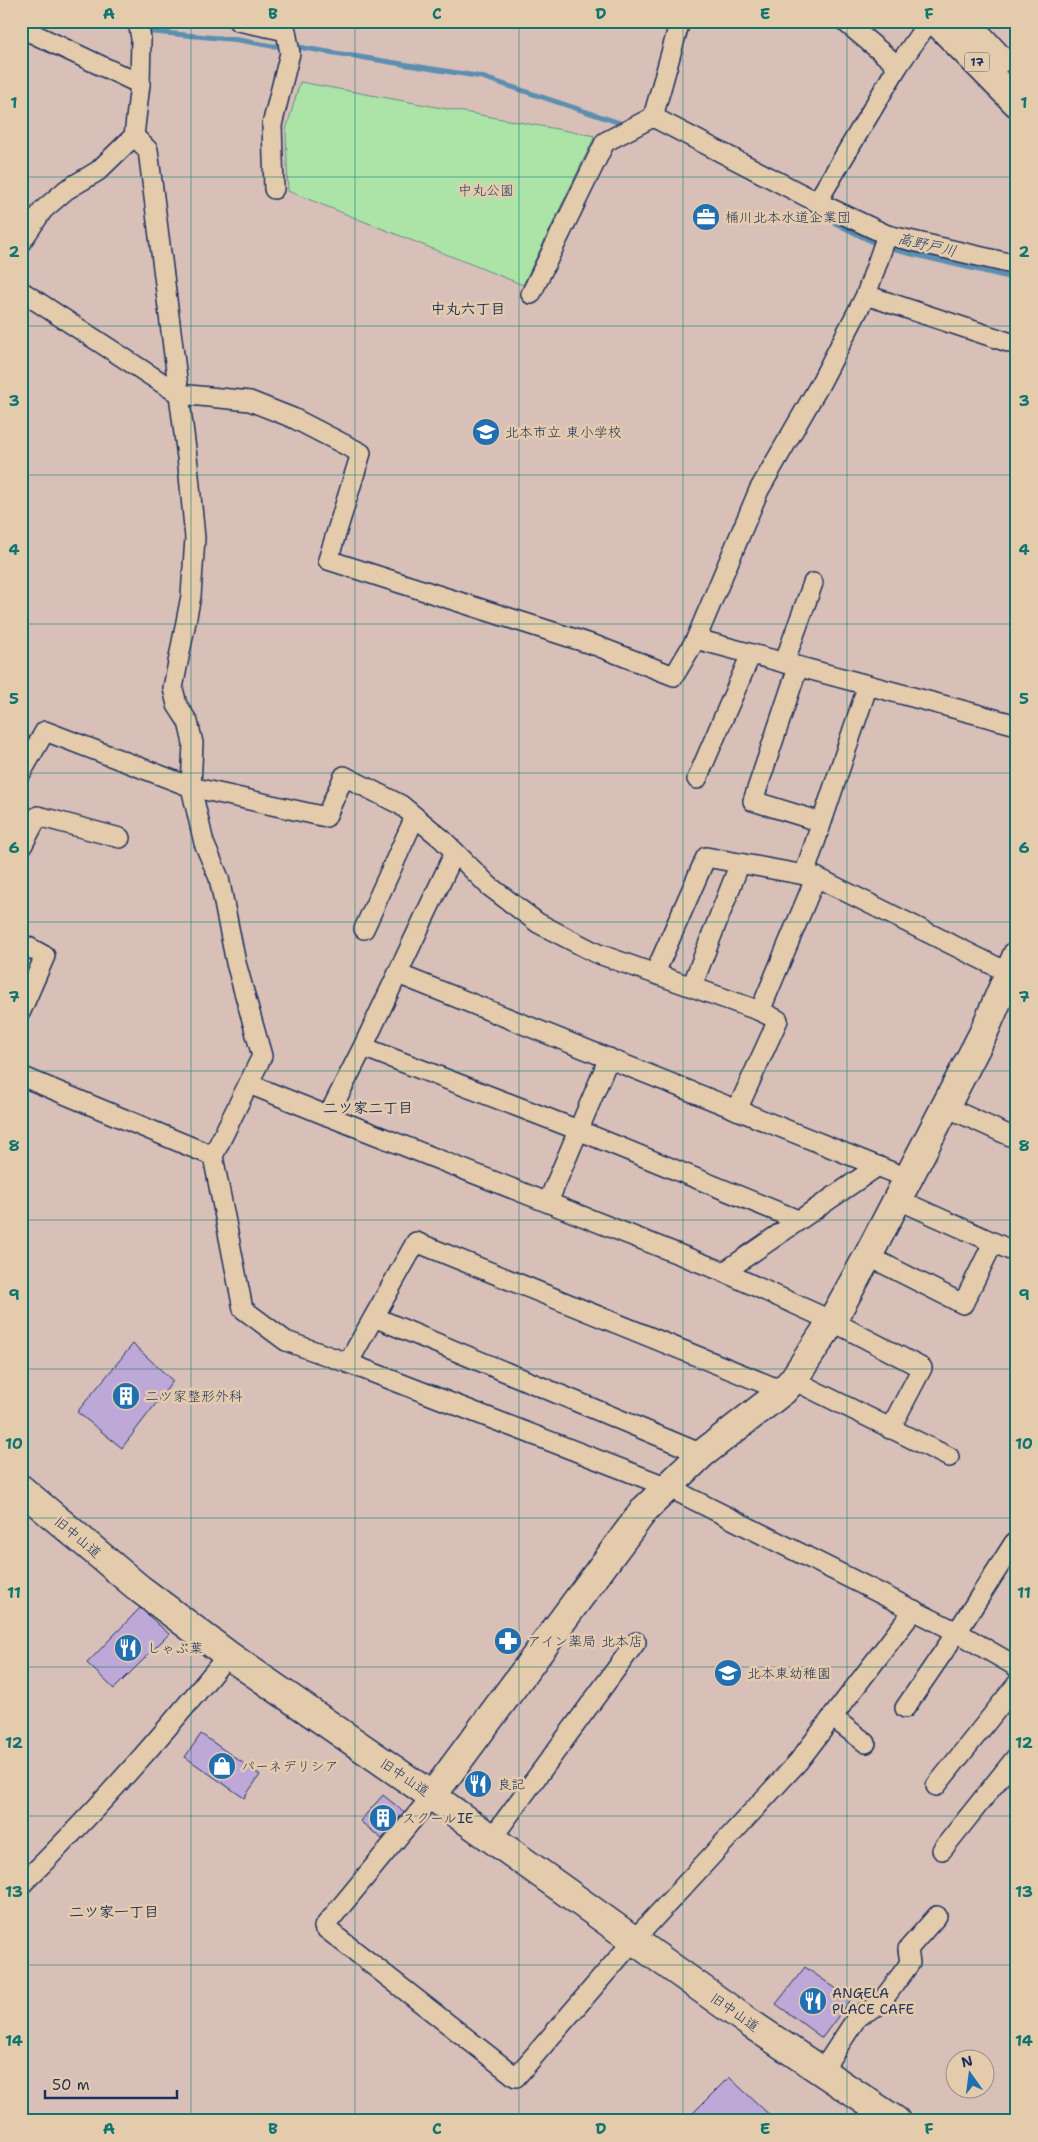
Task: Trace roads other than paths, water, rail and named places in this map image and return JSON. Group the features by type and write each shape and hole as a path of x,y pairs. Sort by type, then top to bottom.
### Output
{"main road":[{"name":"17","path":"936,21 1017,103"},
{"name":"17","path":"964,21 1017,76"},
{"path":"432,1796 645,1509 702,1454 788,1385 832,1320 868,1256 944,1106 983,1034 1013,964"},
{"name":"旧中山道","path":"21,1489 140,1589 228,1655 896,2121"}],"street":[{"path":"21,242 43,210 66,190 98,171 134,136 140,84 139,30 148,21"},
{"path":"238,21 286,31 290,53 272,125 274,189"},
{"path":"531,294 605,142 653,117 680,21"},
{"path":"844,21 898,66"},
{"path":"817,202 898,66 929,21"},
{"path":"21,28 140,84"},
{"path":"653,117 817,202 887,235 1017,265"},
{"path":"134,136 148,150 179,394 194,538 191,596 173,688 177,705 188,722 193,743 191,787 204,843 219,878 236,963 262,1056 213,1156 243,1309 286,1341 348,1363 668,1487 958,1632 1017,1667"},
{"path":"21,291 179,394 250,401 293,418 361,453 328,560 597,646 674,676 696,639 760,490 819,386 866,295 887,235"},
{"path":"866,295 1017,345"},
{"path":"813,583 753,801 821,822"},
{"path":"696,639 1017,725"},
{"path":"697,779 751,654"},
{"path":"760,1010 810,876 821,822 868,685"},
{"path":"21,773 45,731 191,787 326,817 344,776 400,805 455,852 489,886 538,923 596,953 760,1010 778,1020 737,1110"},
{"path":"21,848 38,816 120,838"},
{"path":"364,929 415,817"},
{"path":"328,1116 363,1047 455,852"},
{"path":"655,973 706,857 810,876 1013,964"},
{"path":"692,986 740,863"},
{"path":"21,942 45,956 21,1011"},
{"path":"398,974 878,1166 902,1188 993,1243 1017,1254"},
{"path":"363,1047 578,1130 798,1220"},
{"path":"548,1202 608,1058"},
{"path":"21,1076 213,1156"},
{"path":"248,1084 724,1272 832,1320 922,1368 890,1429"},
{"path":"944,1106 1017,1138"},
{"path":"724,1272 878,1166"},
{"path":"348,1363 416,1242 788,1385 949,1457"},
{"path":"868,1256 963,1304 993,1243"},
{"path":"374,1317 702,1454"},
{"path":"905,1708 958,1632 1016,1542"},
{"path":"432,1796 324,1927 516,2077 634,1940 798,1762 914,1610"},
{"path":"492,1838 636,1642"},
{"path":"21,1885 114,1789 228,1655"},
{"path":"936,1786 1017,1684"},
{"path":"832,1717 866,1743"},
{"path":"942,1850 1017,1756"},
{"path":"822,2071 858,2016 879,2005 910,1963 908,1949 938,1916"}],"waterway":[{"path":"117,21 135,30"},
{"path":"143,31 239,40 272,46 292,46 482,77 626,125"},
{"name":"高野戸川","path":"835,223 879,245"},
{"name":"高野戸川","path":"887,248 1017,279"}],"place":[{"name":"桶川北本水道企業団","path":"706,217"},
{"name":"北本市立 東小学校","path":"486,432"},
{"name":"二ツ家整形外科","path":"126,1396"},
{"name":"アイン薬局 北本店","path":"508,1641"},
{"name":"しゃぶ葉","path":"128,1648"},
{"name":"北本東幼稚園","path":"728,1673"},
{"name":"パーネデリシア","path":"222,1766"},
{"name":"良記","path":"478,1784"},
{"name":"スクールIE","path":"383,1818"},
{"name":"ANGELA PLACE CAFE","path":"813,2001"}],"district":[{"name":"中丸六丁目","path":"468,309"},
{"name":"二ツ家二丁目","path":"368,1108"},
{"name":"二ツ家一丁目","path":"114,1912"}],"park label":[{"name":"中丸公園","path":"486,190"}]}
